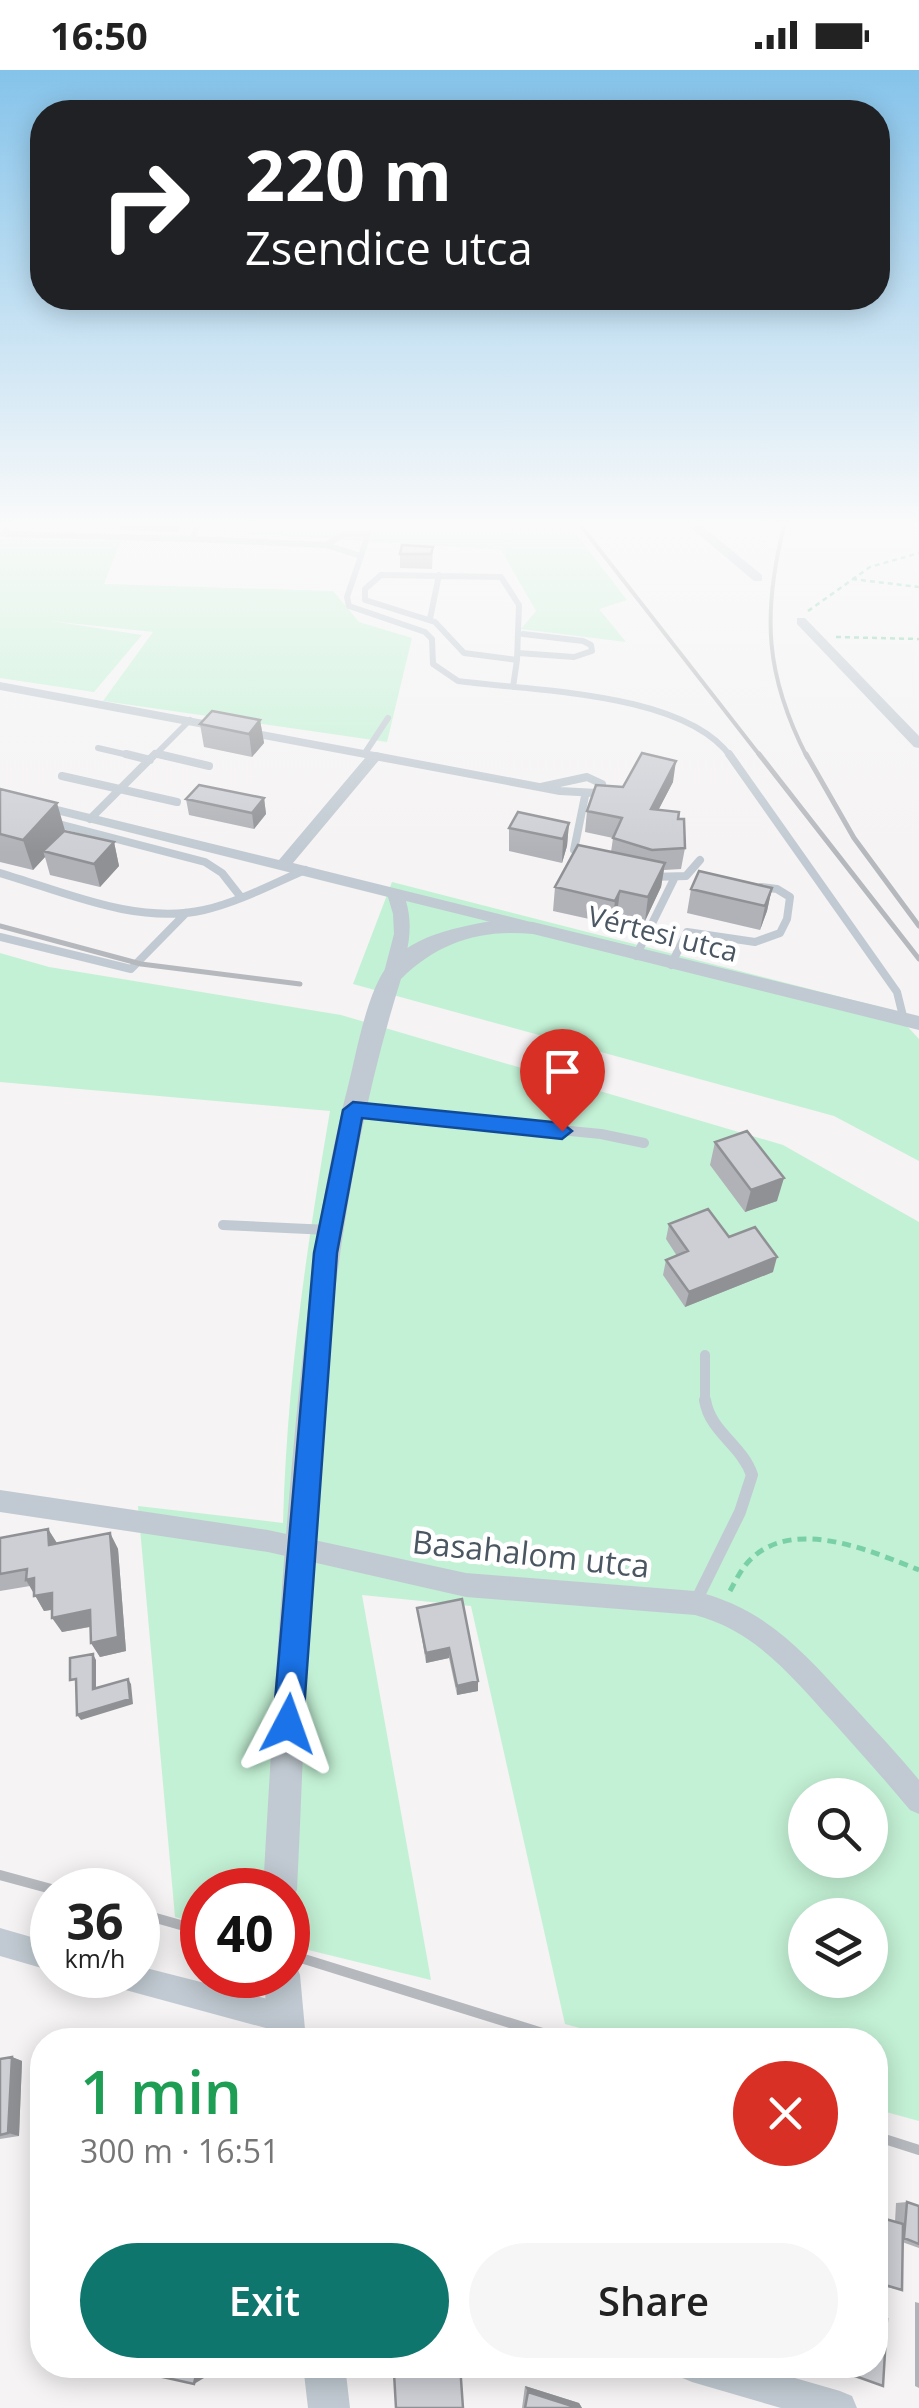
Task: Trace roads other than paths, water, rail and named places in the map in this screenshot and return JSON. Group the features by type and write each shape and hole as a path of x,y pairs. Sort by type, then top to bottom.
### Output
{"street":[{"path":"817,635 919,744"},
{"path":"0,686 370,755 284,864"},
{"name":"Vértesi utca","path":"0,796 87,825 284,864 672,966 911,1022"},
{"path":"281,1868 299,1549 329,1230 353,1110 404,933 404,912 394,892"},
{"path":"392,976 414,954 451,934 502,925 534,928"},
{"name":"Basahalom utca","path":"0,1501 268,1541 466,1585 695,1603 722,1610 780,1646 806,1670 919,1801"},
{"path":"0,1942 30,1951"},
{"path":"160,1989 283,2028"},
{"path":"284,1998 286,2028"},
{"path":"326,2378 329,2408"},
{"path":"737,2378 840,2408"}],"lane":[{"path":"428,635 432,638 433,664 442,674 474,684 680,714 723,746 897,992 911,1022"},
{"path":"448,635 456,649 464,653 574,657 592,651 583,641 532,635"},
{"path":"514,687 523,635"},
{"path":"388,718 370,755 406,758 584,796 594,796 602,784 587,777 542,787"},
{"path":"71,843 190,720"},
{"path":"98,748 210,766"},
{"path":"62,776 177,802"},
{"path":"584,796 574,850 597,861"},
{"path":"34,818 87,825 204,862 222,873 240,896"},
{"path":"640,875 674,879 694,873 700,860"},
{"path":"32,882 45,869"},
{"path":"0,873 136,910 186,913 204,910 306,870"},
{"path":"636,956 674,879"},
{"path":"672,966 687,932 750,940 774,940 783,933 789,919 790,897 777,889 750,888"},
{"path":"0,937 131,969 186,913"},
{"path":"353,1110 600,1134 644,1142"},
{"path":"223,1225 329,1230"},
{"path":"695,1603 740,1512 752,1475 743,1454 710,1418 704,1401 705,1356"}],"railway":[{"path":"666,635 761,757"},
{"path":"772,635 783,699 807,757"},
{"path":"759,754 919,959"},
{"path":"806,754 854,838 919,926"},
{"path":"0,926 141,964 300,984"},
{"path":"0,1875 30,1883"},
{"path":"160,1919 180,1925"},
{"path":"310,1961 526,2028"},
{"path":"888,2140 919,2150"}]}
